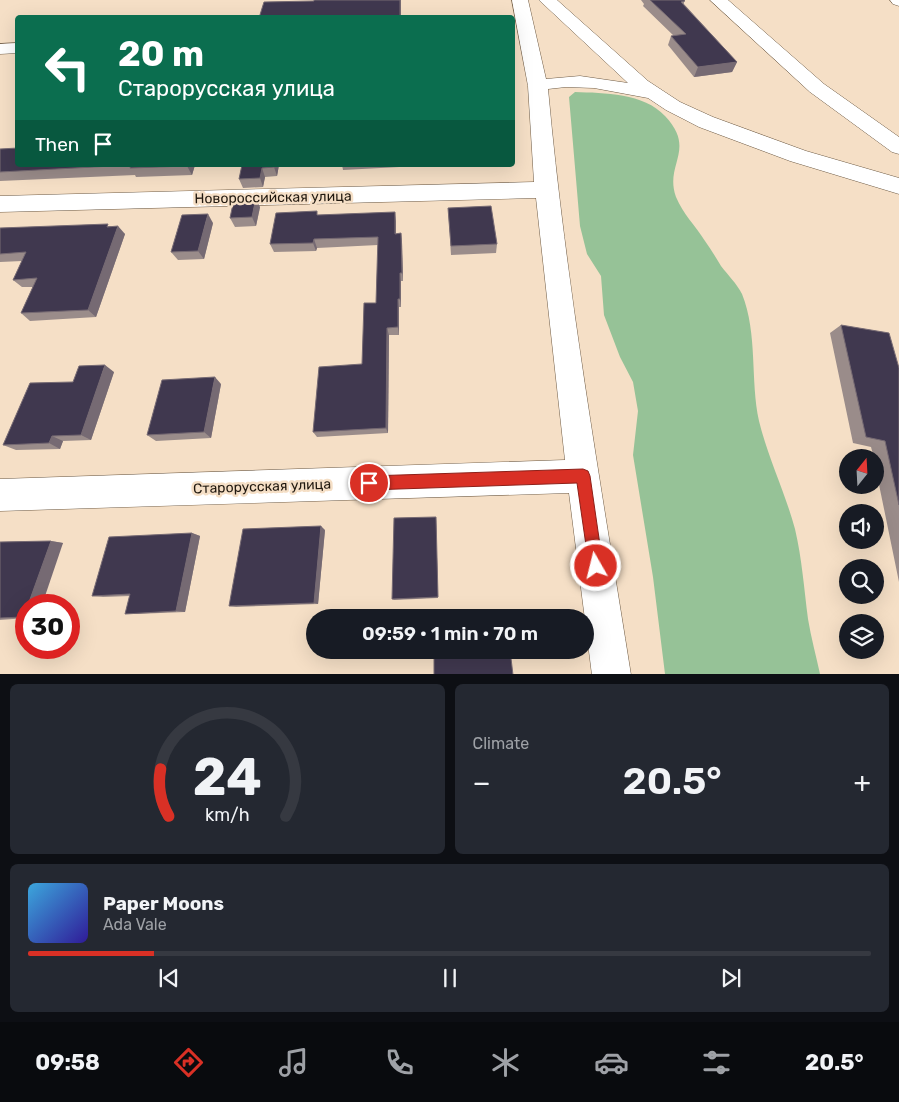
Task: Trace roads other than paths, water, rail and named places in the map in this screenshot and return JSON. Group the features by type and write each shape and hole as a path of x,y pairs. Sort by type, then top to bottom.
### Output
{"street":[{"path":"520,0 520,38 538,86 546,190 583,476 612,674"},
{"path":"547,0 641,85 706,122 798,156 899,186"},
{"path":"718,0 817,88 899,147"},
{"path":"0,49 15,48"},
{"path":"538,86 552,82 571,81 598,83 655,94"},
{"name":"Новороссийская улица","path":"0,204 546,190"},
{"name":"Старорусская улица","path":"0,495 583,476"}]}
